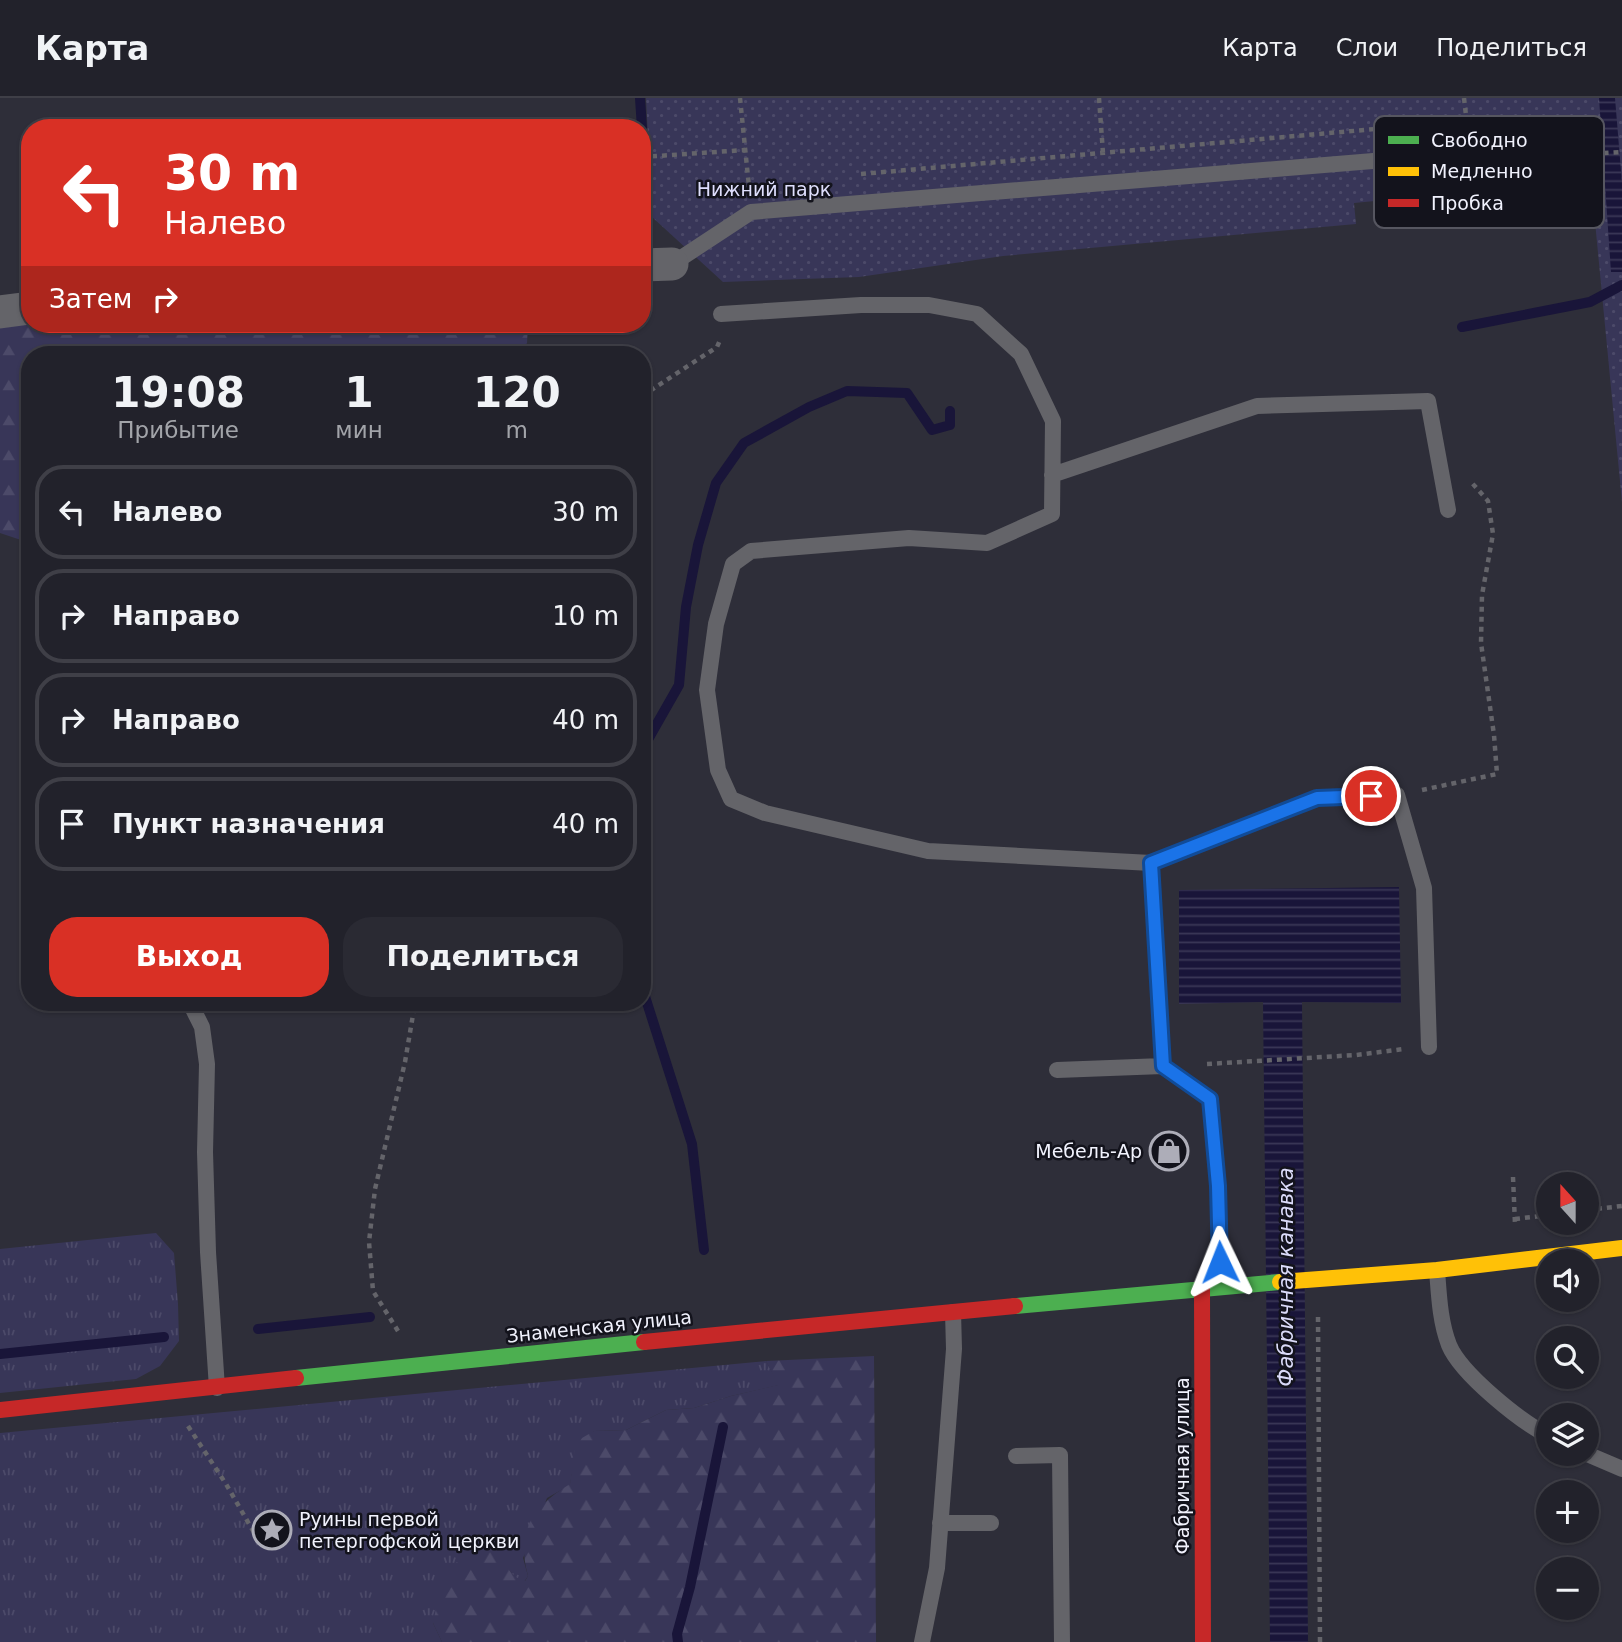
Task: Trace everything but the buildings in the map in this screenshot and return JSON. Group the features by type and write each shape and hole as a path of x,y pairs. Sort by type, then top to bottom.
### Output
{"street":[{"path":"0,312 21,309"},
{"name":"Знаменская улица","path":"0,1409 953,1312 1437,1270 1622,1248"},
{"name":"Фабричная улица","path":"1202,1290 1203,1642"}],"lane":[{"path":"657,264 751,212 1374,161"},
{"path":"721,314 874,305 929,305 977,314 1021,354 1054,421 1052,514 987,543 909,538 751,551 733,564 716,624 707,690 718,770 732,799 765,813 928,851 1151,863 1317,798 1397,795 1424,888 1429,1046"},
{"path":"1052,475 1257,406 1428,401 1448,510"},
{"path":"1151,863 1163,1066"},
{"path":"194,1011 202,1027 207,1064 205,1152 216,1388"},
{"path":"1057,1070 1163,1066 1210,1099 1218,1186 1221,1287"},
{"path":"1437,1270 1443,1327 1451,1349 1465,1369 1500,1401 1536,1427"},
{"path":"922,1642 937,1568 954,1349 953,1312"},
{"path":"1016,1455 1060,1455 1062,1642"},
{"path":"1599,1459 1622,1469"},
{"path":"940,1523 991,1523"}],"path":[{"path":"740,98 751,212"},
{"path":"1099,98 1105,183"},
{"path":"858,174 1374,129"},
{"path":"651,156 746,150"},
{"path":"1604,153 1622,152"},
{"path":"748,184 762,183"},
{"path":"651,390 717,346 724,331 721,314"},
{"path":"1397,795 1497,774 1481,643 1482,595 1493,534 1488,501 1472,483 1460,481"},
{"path":"414,1011 376,1189 369,1242 373,1291 403,1338 425,1364"},
{"path":"1209,1064 1356,1055 1429,1046"},
{"path":"1513,1177 1515,1219 1536,1217"},
{"path":"1600,1209 1622,1206"},
{"path":"1318,1281 1320,1642"},
{"path":"177,1392 189,1429 226,1484 256,1536"}],"green space":[{"name":"Нижний парк","path":"646,98 1622,98 1622,502 1596,228 1604,228 1604,116 1374,116 1374,201 1354,203 1356,224 1003,256 859,277 723,282 652,217 651,119 647,119"},
{"path":"0,322 21,323 21,333 528,333 525,346 21,346 21,540 0,533"},
{"path":"156,1233 174,1253 178,1304 179,1341 160,1366 136,1379 0,1393 0,1249"},
{"path":"874,1356 876,1642 442,1642 433,1623 443,1576 476,1543 501,1551 512,1573 525,1581 528,1576 524,1546 530,1522 546,1502 570,1484 575,1448 582,1438 594,1431 626,1430 666,1410 694,1408 778,1385 766,1361"},
{"path":"766,1361 779,1385 694,1408 666,1410 626,1430 594,1431 573,1467 570,1485 547,1498 523,1558 528,1576 524,1582 517,1579 507,1568 433,1623 442,1642 0,1642 0,1433"}],"water":[{"path":"1599,98 1615,98 1622,183 1622,272 1611,272 1604,170 1604,116 1600,116"},
{"name":"Фабричная канавка","path":"1399,887 1401,1003 1302,1002 1308,1642 1270,1642 1263,1002 1179,1004 1179,890"}],"waterway":[{"path":"640,98 641,119"},
{"path":"1462,327 1590,302 1622,285"},
{"path":"651,734 679,685 686,607 698,545 716,483 744,443 809,407 847,391 907,393 932,430 950,425 950,411"},
{"path":"650,1011 692,1144 704,1250"},
{"path":"258,1329 370,1317"},
{"path":"0,1354 164,1337"},
{"path":"678,1642 677,1634 690,1587 723,1427"}],"traffic: fast":[{"path":"1015,1306 1280,1282"},
{"path":"296,1378 644,1342"}],"traffic: slow":[{"path":"1280,1282 1437,1270 1622,1248"}],"traffic: jam":[{"path":"1202,1290 1203,1642"},
{"path":"644,1342 1015,1306"},
{"path":"0,1410 296,1378"}],"place":[{"name":"Мебель-Ар","path":"1169,1151"},
{"name":"Руины первой петергофской церкви","path":"272,1530"}],"route":[{"path":"1220,1262 1218,1186 1210,1099 1163,1066 1151,863 1317,798 1371,796"}]}
